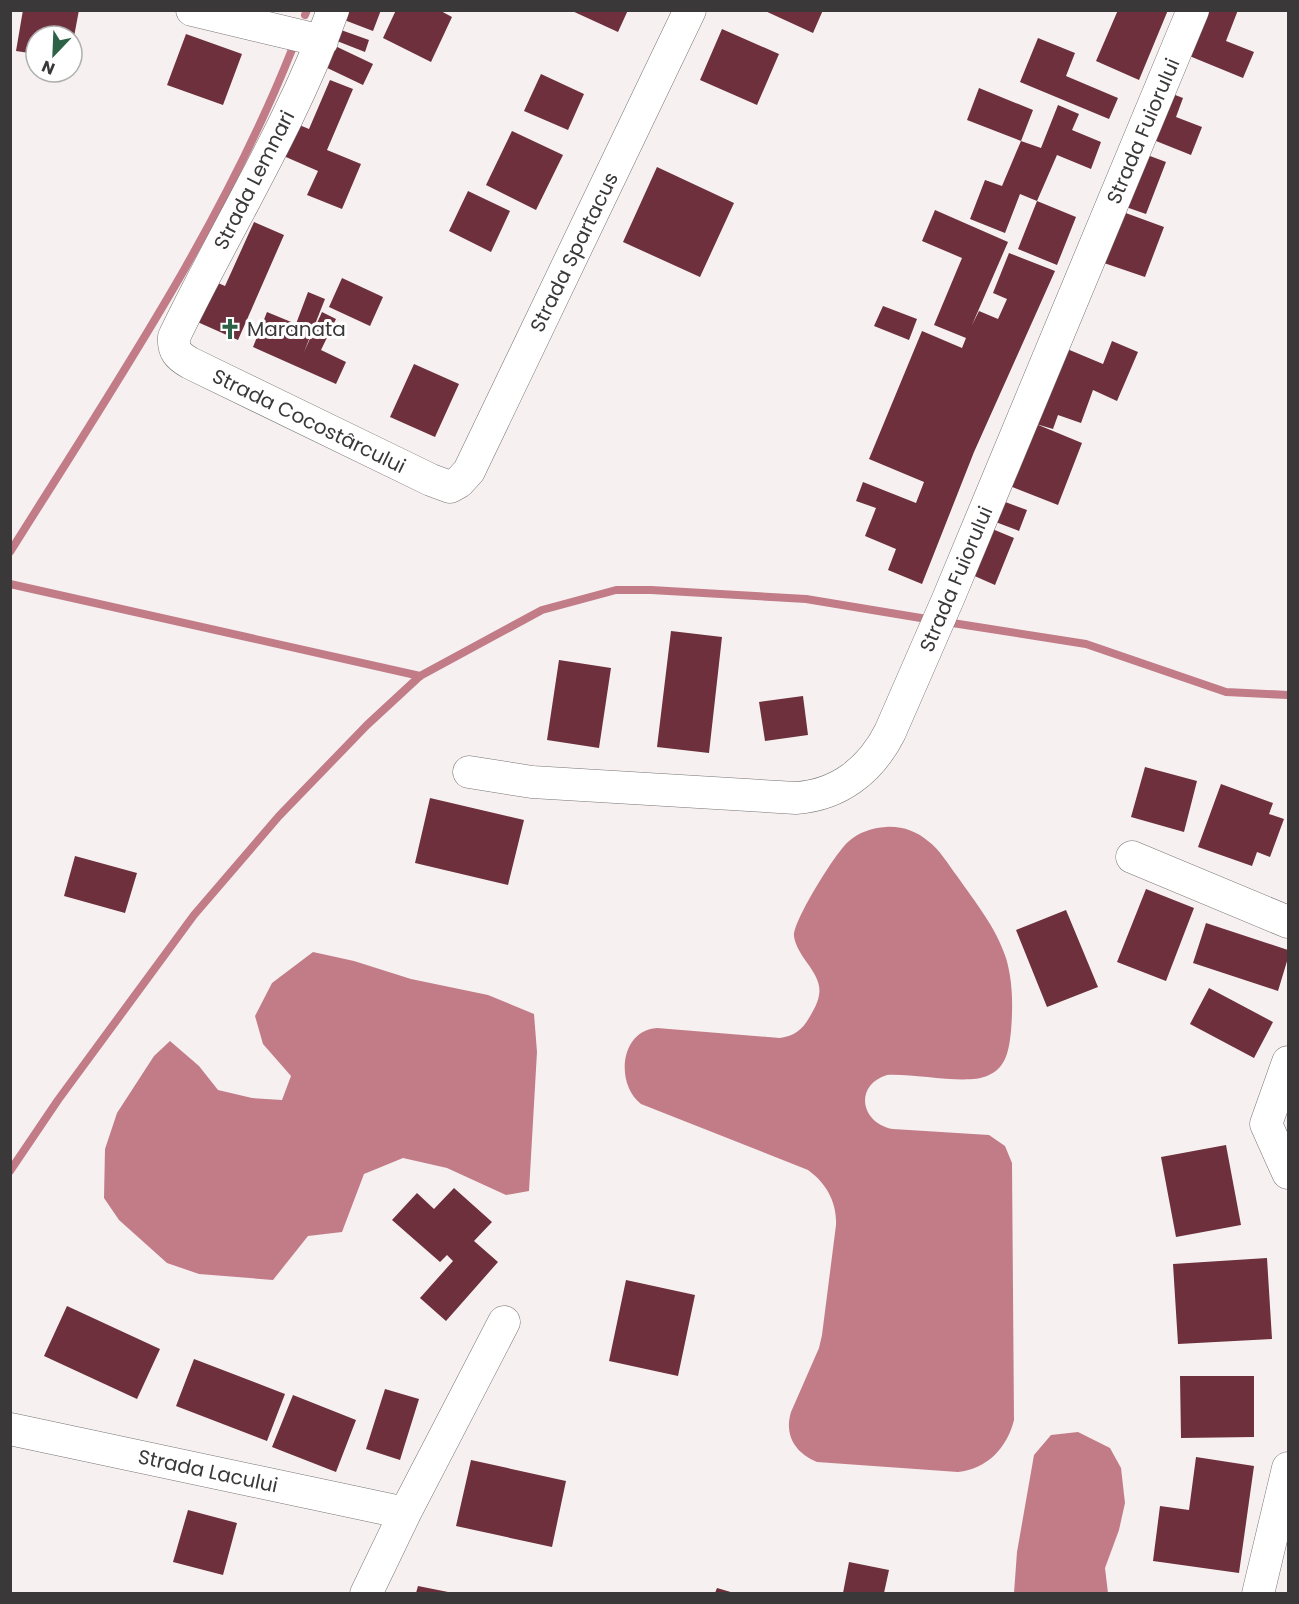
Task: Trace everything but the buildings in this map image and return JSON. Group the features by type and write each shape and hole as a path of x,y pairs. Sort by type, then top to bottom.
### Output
{"street":[{"path":"192,10 322,41"},
{"name":"Strada Lemnari","path":"173,348 174,337 204,276 249,196 322,41 333,10"},
{"name":"Strada Spartacus","path":"450,487 459,482 469,471 690,10"},
{"name":"Strada Fuiorului","path":"469,772 532,782 796,798 819,795 848,782 874,759 890,732 948,599 1193,10"},
{"name":"Strada Cocostârcului","path":"173,348 180,357 190,363 430,480 450,487"},
{"path":"1132,857 1288,922"},
{"path":"1288,1062 1266,1124 1288,1173"},
{"path":"366,1593 504,1322"},
{"name":"Strada Lacului","path":"10,1429 405,1513"},
{"path":"1258,1593 1288,1468"}],"shaded area":[{"path":"886,827 903,828 919,834 940,853 978,905 997,936 1006,958 1011,985 1012,1012 1009,1044 1003,1063 994,1073 966,1079 887,1075 876,1080 869,1087 865,1104 874,1119 893,1129 989,1135 1005,1146 1012,1163 1014,1420 1001,1448 987,1462 958,1472 817,1462 797,1448 790,1436 789,1420 819,1348 822,1335 836,1225 835,1209 829,1194 808,1170 641,1104 627,1084 625,1072 625,1059 635,1038 645,1031 657,1028 780,1038 789,1036 800,1029 818,1000 819,986 814,973 796,944 794,936 800,916 825,872 842,848 866,831"},
{"path":"313,952 354,961 411,979 488,995 534,1014 537,1052 529,1191 506,1195 447,1168 403,1158 364,1174 342,1232 308,1236 273,1280 199,1274 167,1263 119,1220 104,1198 105,1149 117,1113 154,1056 170,1041 199,1066 218,1090 252,1098 282,1100 291,1076 263,1044 255,1016 272,983"},
{"path":"1078,1432 1110,1448 1121,1468 1125,1503 1119,1530 1105,1568 1108,1593 1014,1593 1017,1552 1034,1455 1051,1435"}],"waterway":[{"path":"305,15 307,10"},
{"path":"10,552 126,368 199,243 265,114 293,47"},
{"path":"10,584 420,676"},
{"path":"10,1171 58,1100 194,915 279,816 367,725 420,676 542,610 616,590 806,599 933,620"},
{"path":"946,622 1086,644 1226,692 1288,695"}],"place":[{"name":"Maranata","path":"230,329"}]}
